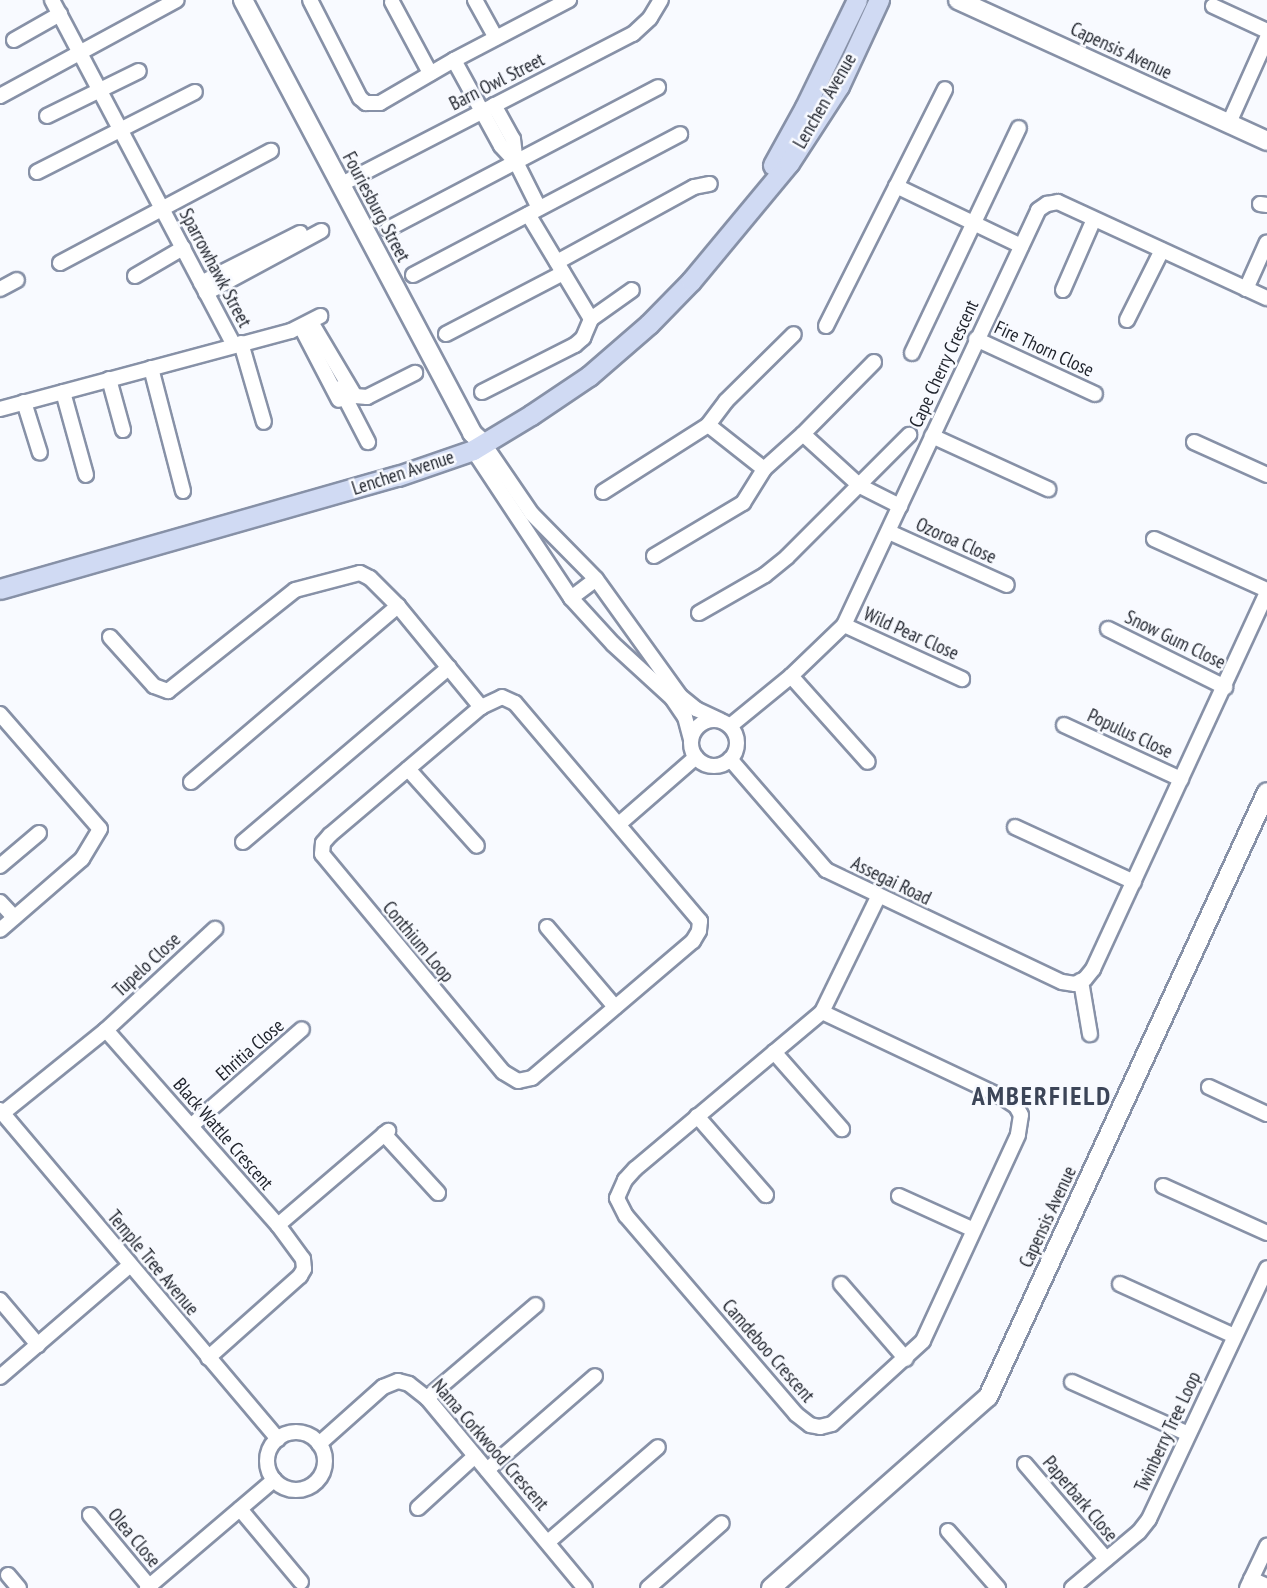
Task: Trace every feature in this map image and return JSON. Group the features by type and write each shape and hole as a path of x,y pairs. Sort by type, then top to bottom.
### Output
{"main road":[{"name":"Lenchen Avenue","path":"735,229 788,141 857,0"},
{"name":"Lenchen Avenue","path":"0,589 398,476 476,442 589,376 691,281 789,163 839,86 879,0"}],"street":[{"name":"Sparrowhawk Street","path":"52,0 201,284 237,344 264,422"},
{"path":"0,96 177,0"},
{"name":"Fouriesburg Street","path":"243,0 476,442"},
{"path":"310,0 363,102 380,103 562,1"},
{"path":"475,0 496,38"},
{"name":"Barn Owl Street","path":"340,185 633,34 650,18 661,0"},
{"name":"Capensis Avenue","path":"958,0 1267,141"},
{"path":"392,2 430,73"},
{"path":"1213,6 1267,31"},
{"path":"14,40 60,14"},
{"path":"1229,124 1267,38"},
{"path":"454,60 487,108 501,146 516,162 534,211 560,267 591,319"},
{"path":"47,116 139,71"},
{"path":"388,229 659,87"},
{"path":"826,326 945,89"},
{"path":"37,172 195,92"},
{"path":"912,353 1019,128"},
{"path":"413,275 680,134"},
{"name":"Sparrowhawk Street","path":"60,263 271,150"},
{"path":"446,334 694,187 710,184"},
{"path":"897,186 1021,246"},
{"name":"Cape Cherry Crescent","path":"725,723 792,676 844,625 1036,213 1047,204 1058,202 1267,298"},
{"path":"1063,290 1094,219"},
{"path":"201,284 318,227"},
{"path":"1246,289 1267,242"},
{"path":"135,276 183,248"},
{"path":"1143,304 1164,251"},
{"path":"1127,320 1164,251"},
{"path":"201,284 243,255"},
{"path":"0,289 17,281"},
{"path":"482,391 575,345 583,338 591,319 632,290"},
{"path":"0,409 310,322"},
{"path":"310,322 355,396 368,397 415,373"},
{"path":"310,322 348,417"},
{"path":"310,322 368,442"},
{"path":"603,492 708,425 726,401 794,334"},
{"name":"Fire Thorn Close","path":"976,339 1095,394"},
{"path":"654,556 743,503 764,469 803,434 874,362"},
{"path":"151,368 183,491"},
{"path":"109,379 123,430"},
{"path":"63,392 86,475"},
{"path":"24,402 40,453"},
{"path":"708,425 764,469"},
{"path":"803,434 860,486 900,506"},
{"path":"699,614 765,575 860,486 909,435"},
{"path":"932,436 1048,489"},
{"path":"476,442 532,514 596,579 680,696 696,709 725,723 737,743 730,759 710,765 696,757 685,717 672,698 613,644 571,598 476,442"},
{"path":"1194,442 1267,475"},
{"name":"Ozoroa Close","path":"888,532 1007,585"},
{"path":"1090,1034 1078,983 1093,969 1267,591 1154,539"},
{"path":"110,636 152,684 164,692 178,686 300,588 360,573 370,578 398,606 481,706"},
{"path":"571,598 596,579"},
{"path":"191,782 398,606"},
{"name":"Wild Pear Close","path":"844,625 962,678"},
{"name":"Snow Gum Close","path":"1108,629 1225,687"},
{"path":"243,842 449,667"},
{"path":"792,676 868,762"},
{"name":"Conthium Loop","path":"498,697 515,703 698,915 700,926 693,941 533,1078 518,1082 503,1072 322,857 321,848 326,838 481,706 498,697"},
{"path":"0,714 100,829 90,850 78,863 0,930"},
{"path":"691,740 698,726 712,720 725,723"},
{"name":"Populus Close","path":"1064,725 1181,779"},
{"path":"619,824 696,757"},
{"name":"Assegai Road","path":"730,759 817,862 837,876 1062,982 1078,983"},
{"path":"408,769 477,846"},
{"name":"Capensis Avenue","path":"771,1588 988,1398 1267,792"},
{"path":"1015,827 1134,881"},
{"path":"0,866 39,833"},
{"name":"Camdeboo Crescent","path":"822,1012 1016,1106 1021,1115 1018,1135 923,1341 832,1424 815,1427 796,1414 626,1216 617,1198 625,1180 635,1169 822,1012 878,897"},
{"path":"0,901 14,917"},
{"path":"547,927 615,1007"},
{"name":"Tupelo Close","path":"106,1030 215,929"},
{"path":"1,1112 106,1030"},
{"name":"Black Wattle Crescent","path":"106,1030 278,1225 303,1259 303,1273 208,1358"},
{"name":"Ehritia Close","path":"191,1126 302,1030"},
{"path":"774,1052 842,1129"},
{"path":"1209,1087 1267,1114"},
{"name":"Temple Tree Avenue","path":"1,1112 278,1439"},
{"path":"697,1116 766,1195"},
{"path":"278,1225 386,1132 439,1193"},
{"path":"1163,1186 1267,1234"},
{"path":"899,1196 974,1230"},
{"path":"0,1377 130,1266"},
{"name":"Twinberry Tree Loop","path":"1072,1588 1144,1527 1267,1268"},
{"path":"841,1284 906,1359"},
{"path":"1120,1284 1234,1336"},
{"path":"0,1300 38,1345"},
{"path":"427,1398 536,1305"},
{"path":"487,1470 595,1376"},
{"name":"Nama Corkwood Crescent","path":"319,1444 383,1387 393,1382 409,1384 427,1398 585,1588"},
{"path":"1072,1382 1188,1434"},
{"path":"295,1432 304,1433 319,1444 325,1462 318,1480 310,1487 291,1490 274,1480 268,1454 278,1439 295,1432"},
{"path":"548,1542 658,1447"},
{"path":"418,1508 475,1456"},
{"name":"Paperbark Close","path":"1025,1464 1106,1559"},
{"path":"148,1587 274,1480"},
{"path":"240,1509 301,1582"},
{"name":"Olea Close","path":"90,1515 148,1587"},
{"path":"648,1588 722,1523"},
{"path":"948,1531 998,1588"},
{"path":"1267,1546 1249,1583 1267,1586"},
{"path":"8,1575 19,1588"}],"district":[{"name":"AMBERFIELD","path":"1042,1096"}]}
